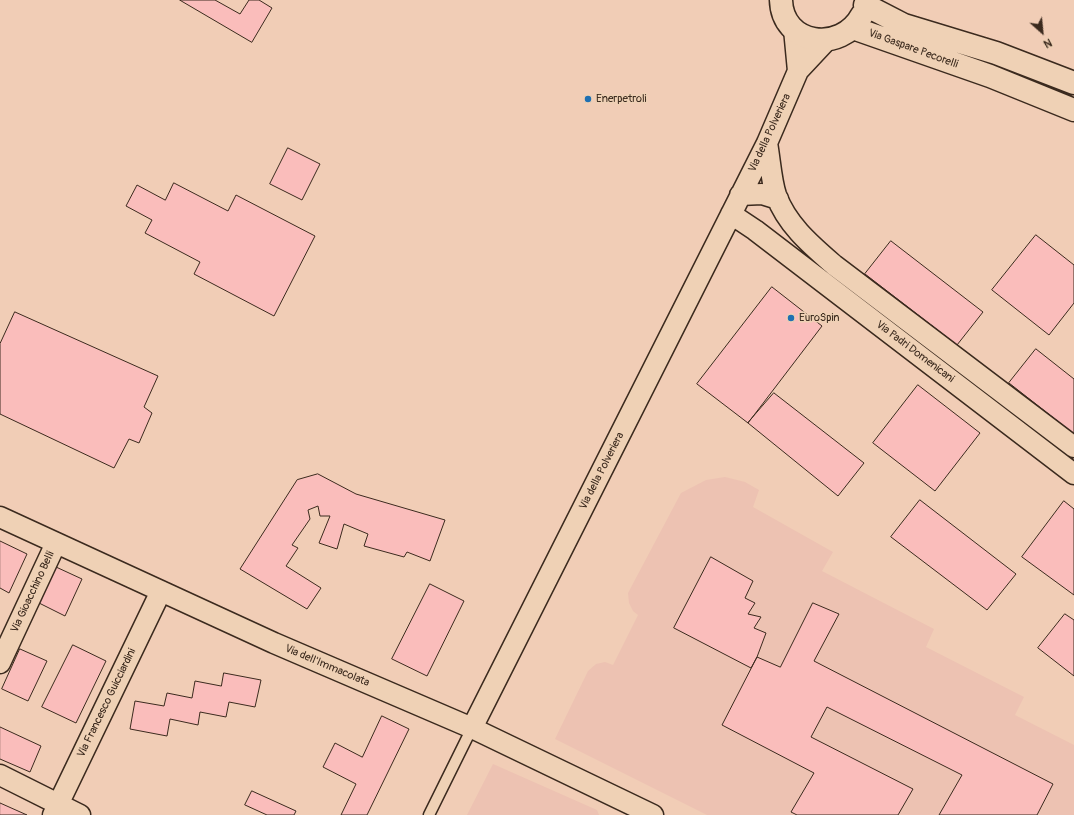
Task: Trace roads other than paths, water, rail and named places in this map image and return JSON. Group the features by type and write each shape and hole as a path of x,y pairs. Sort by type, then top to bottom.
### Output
{"street":[{"path":"776,2 794,29"},
{"path":"853,28 862,15 865,3"},
{"name":"Via Gaspare Pecorelli","path":"865,3 904,25 996,53 1074,83"},
{"name":"Via Gaspare Pecorelli","path":"794,29 813,39 826,40 841,36 853,28 990,76 1074,110"},
{"name":"Via della Polveriera","path":"794,29 798,71"},
{"name":"Via della Polveriera","path":"740,195 767,143 798,71 826,40"},
{"name":"Via Padri Domenicani","path":"767,143 776,194 787,217 805,239 834,265 1074,447"},
{"path":"731,214 740,195 762,194 779,201 776,218 766,227 755,230"},
{"name":"Via della Polveriera","path":"472,728 731,214"},
{"name":"Via Padri Domenicani","path":"731,214 755,230 1074,474"},
{"name":"Via dell'Immacolata","path":"0,517 274,643 472,728 653,815"},
{"name":"Via Gioacchino Belli","path":"0,663 56,543"},
{"name":"Via Francesco Guicciardini","path":"55,809 162,591"},
{"path":"0,775 55,809 80,815"}],"lane":[{"path":"429,815 472,728"}],"place":[{"name":"Enerpetroli","path":"588,99"},
{"name":"EuroSpin","path":"791,318"}]}
